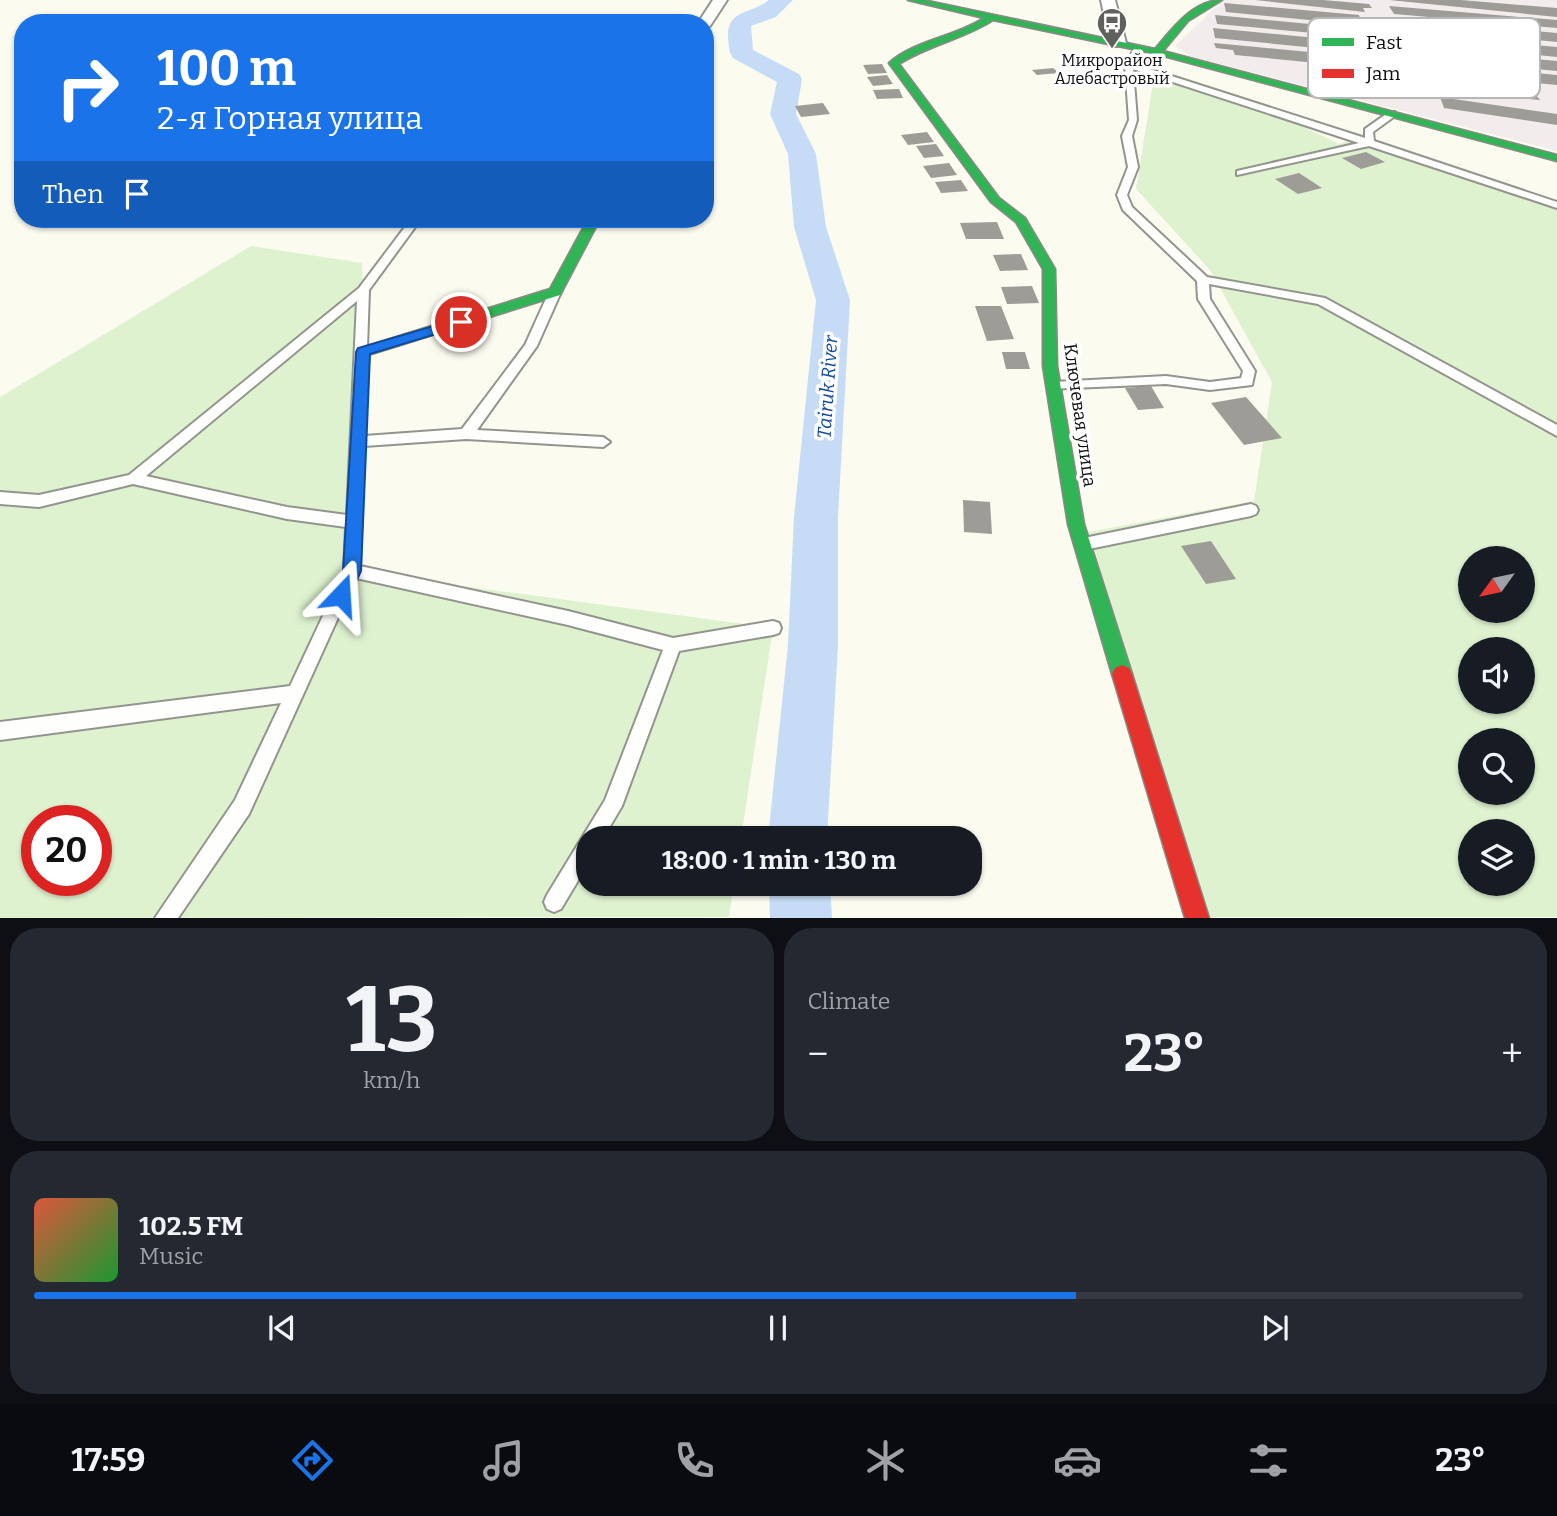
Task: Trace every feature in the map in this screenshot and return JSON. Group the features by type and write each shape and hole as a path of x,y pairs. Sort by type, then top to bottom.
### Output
{"street":[{"path":"912,0 1157,52 1308,92"},
{"path":"1108,0 1118,43"},
{"path":"1157,52 1185,19 1218,0"},
{"name":"Ключевая улица","path":"992,17 984,24 939,44 903,55 894,63 995,200 1021,220 1049,269 1050,366 1083,545 1197,918"},
{"path":"1331,98 1557,158"},
{"path":"363,352 555,292 589,228"}],"lane":[{"path":"1139,48 1129,65 1133,120 1127,136 1133,167 1122,195 1127,208 1203,280 1321,301 1557,431"},
{"path":"1129,65 1557,205"},
{"path":"1370,143 1368,131 1392,114"},
{"path":"1240,173 1370,143"},
{"path":"133,479 363,290 409,228"},
{"path":"1054,386 1166,380 1210,386 1247,382 1249,371 1204,299 1203,280"},
{"path":"165,918 242,807 352,571 363,352 363,290"},
{"path":"466,433 531,346 555,292"},
{"path":"359,440 466,433 603,442"},
{"path":"0,498 39,501 133,479 287,513 355,522"},
{"path":"1083,545 1251,510"},
{"path":"352,571 568,618 673,645 773,628"},
{"path":"599,826 611,806 673,645"},
{"path":"0,731 295,693"},
{"path":"554,902 576,865"}],"shaded area":[{"path":"1223,0 1557,0 1557,151 1352,98 1540,98 1540,18 1308,18 1308,87 1190,56 1175,46"}],"green space":[{"path":"1155,71 1252,102 1339,144 1358,138 1557,209 1557,917 1205,917 1089,532 1254,501 1272,382 1210,270 1136,189"},
{"path":"251,246 362,263 365,326 352,571 773,628 743,826 576,826 576,896 732,896 729,917 0,918 0,397"}],"building":[{"path":"1255,0 1323,0 1369,4 1372,8 1363,8 1365,12"},
{"path":"1389,0 1461,0 1557,8 1557,17"},
{"path":"1224,3 1359,15 1360,18 1308,20 1226,12"},
{"path":"1389,6 1533,18 1441,18 1394,14"},
{"path":"1215,15 1308,24 1308,32 1217,24"},
{"path":"1540,19 1557,20 1557,28 1540,27"},
{"path":"1213,28 1308,37 1308,47 1215,38"},
{"path":"1540,31 1557,33 1557,42 1540,40"},
{"path":"1214,43 1308,52 1308,62 1235,55 1233,50 1216,48"},
{"path":"1540,46 1557,47 1557,57 1540,55"},
{"path":"1540,59 1557,61 1557,71 1540,69"},
{"path":"882,64 887,73 868,74 863,65"},
{"path":"1053,68 1059,73 1037,75 1032,70"},
{"path":"1540,73 1557,75 1557,85 1540,83"},
{"path":"887,75 893,84 873,86 867,77"},
{"path":"899,89 903,98 877,99 873,90"},
{"path":"1440,98 1557,114 1557,125 1444,108"},
{"path":"823,103 830,114 801,117 795,106"},
{"path":"927,132 934,142 908,145 901,135"},
{"path":"936,144 944,156 924,158 916,146"},
{"path":"1366,152 1385,162 1361,169 1342,158"},
{"path":"949,163 957,175 931,178 923,166"},
{"path":"1299,173 1322,188 1298,194 1275,179"},
{"path":"961,180 968,191 941,193 935,182"},
{"path":"997,222 1004,239 966,239 960,223"},
{"path":"1021,254 1028,270 1000,271 993,255"},
{"path":"1032,286 1039,303 1007,304 1001,287"},
{"path":"975,306 1001,306 1014,339 987,341"},
{"path":"1002,352 1025,352 1030,369 1006,369"},
{"path":"1151,386 1164,408 1138,410 1125,388"},
{"path":"1246,397 1282,438 1244,445 1211,403"},
{"path":"963,500 990,502 992,534 964,532"},
{"path":"1211,541 1236,579 1206,584 1181,546"}],"waterway":[{"name":"Tairuk River","path":"782,0 768,12 739,23 741,53 790,79 783,114 802,154 810,227 833,300 816,517 813,645 799,826"},
{"name":"Tairuk River","path":"800,896 801,918"}],"traffic: fast":[{"path":"912,0 1157,52 1308,92"},
{"path":"1157,52 1185,19 1218,0"},
{"path":"991,17 894,63 995,200 1021,220 1049,269 1050,366 1076,524 1122,674"},
{"path":"1331,98 1557,158"},
{"path":"363,352 555,292 589,228"}],"traffic: jam":[{"path":"1122,674 1197,918"}],"place":[{"name":"Микрорайон Алебастровый","path":"1112,50"}],"route":[{"path":"341,595 352,571 363,352 461,322"}]}
